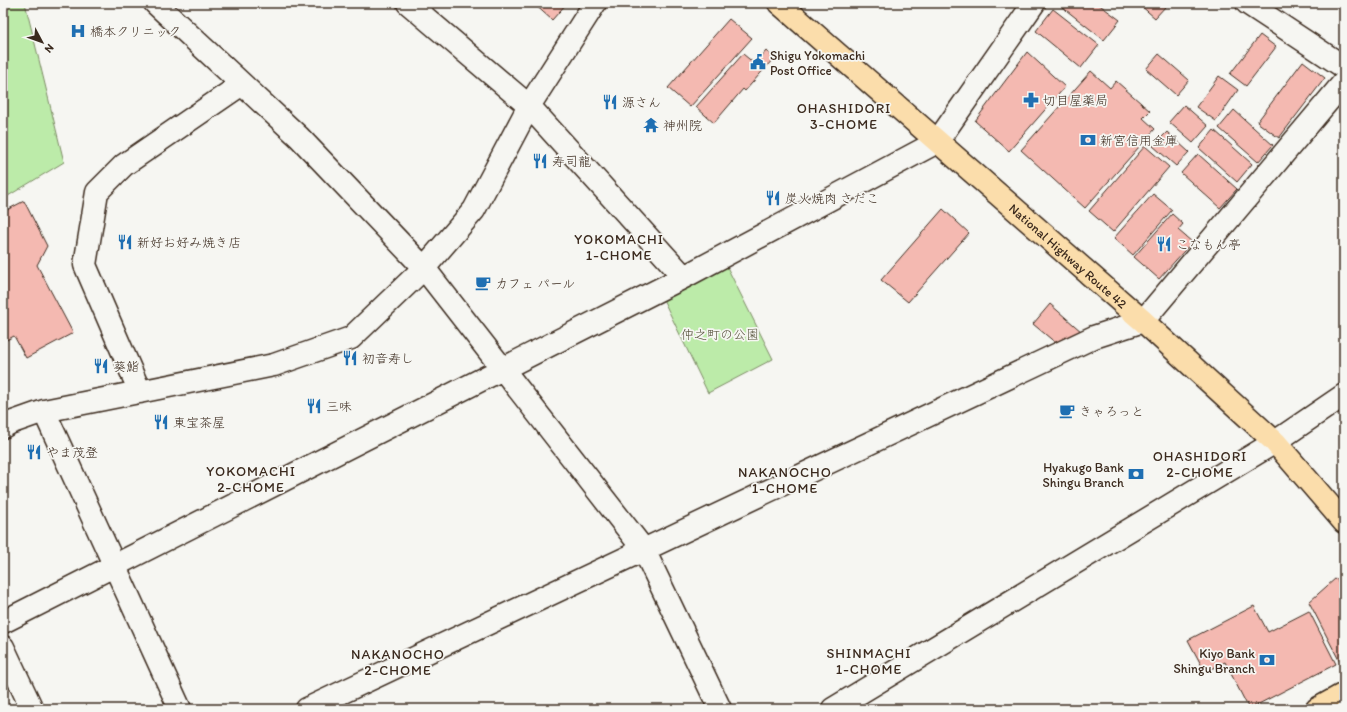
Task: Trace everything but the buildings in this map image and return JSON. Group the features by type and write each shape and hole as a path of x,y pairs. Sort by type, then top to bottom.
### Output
{"main road":[{"name":"National Highway Route 42","path":"779,3 1143,321 1275,442 1344,522"},
{"path":"1317,709 1344,694"}],"street":[{"path":"155,3 299,137 424,268 644,550 720,709"},
{"path":"408,3 530,106 684,277"},
{"path":"3,427 44,411 274,365 351,338 424,268 474,210 530,106 595,3"},
{"path":"3,622 684,277 937,142 1034,3"},
{"path":"1247,3 1344,67"},
{"path":"307,709 1094,337 1143,321 1344,82"},
{"path":"140,392 85,265 97,192 124,165 242,84"},
{"path":"833,709 1275,442 1344,395"},
{"path":"44,411 180,709"},
{"path":"3,647 32,709"}],"green space":[{"path":"3,3 25,3 64,162 3,199"},
{"name":"仲之町の公園","path":"724,261 773,359 708,393 660,293"}],"place":[{"name":"橋本クリニック","path":"78,31"},
{"name":"Shigu Yokomachi Post Office","path":"758,62"},
{"name":"切目屋薬局","path":"1031,100"},
{"name":"源さん","path":"610,102"},
{"name":"神州院","path":"651,125"},
{"name":"新宮信用金庫","path":"1088,140"},
{"name":"寿司龍","path":"540,161"},
{"name":"炭火焼肉 さだこ","path":"773,198"},
{"name":"新好お好み焼き店","path":"125,242"},
{"name":"こなもん亭","path":"1164,244"},
{"name":"カフェ パール","path":"483,283"},
{"name":"初音寿し","path":"350,358"},
{"name":"葵鮨","path":"101,366"},
{"name":"三味","path":"314,406"},
{"name":"きゃろっと","path":"1067,411"},
{"name":"東宝茶屋","path":"161,422"},
{"name":"やま茂登","path":"34,452"},
{"name":"Hyakugo Bank Shingu Branch","path":"1136,474"},
{"name":"Kiyo Bank Shingu Branch","path":"1267,660"}],"district":[{"name":"OHASHIDORI 3-CHOME","path":"844,116"},
{"name":"YOKOMACHI 1-CHOME","path":"619,248"},
{"name":"OHASHIDORI 2-CHOME","path":"1200,464"},
{"name":"YOKOMACHI 2-CHOME","path":"251,480"},
{"name":"NAKANOCHO 1-CHOME","path":"785,480"},
{"name":"NAKANOCHO 2-CHOME","path":"398,662"},
{"name":"SHINMACHI 1-CHOME","path":"869,662"}]}
